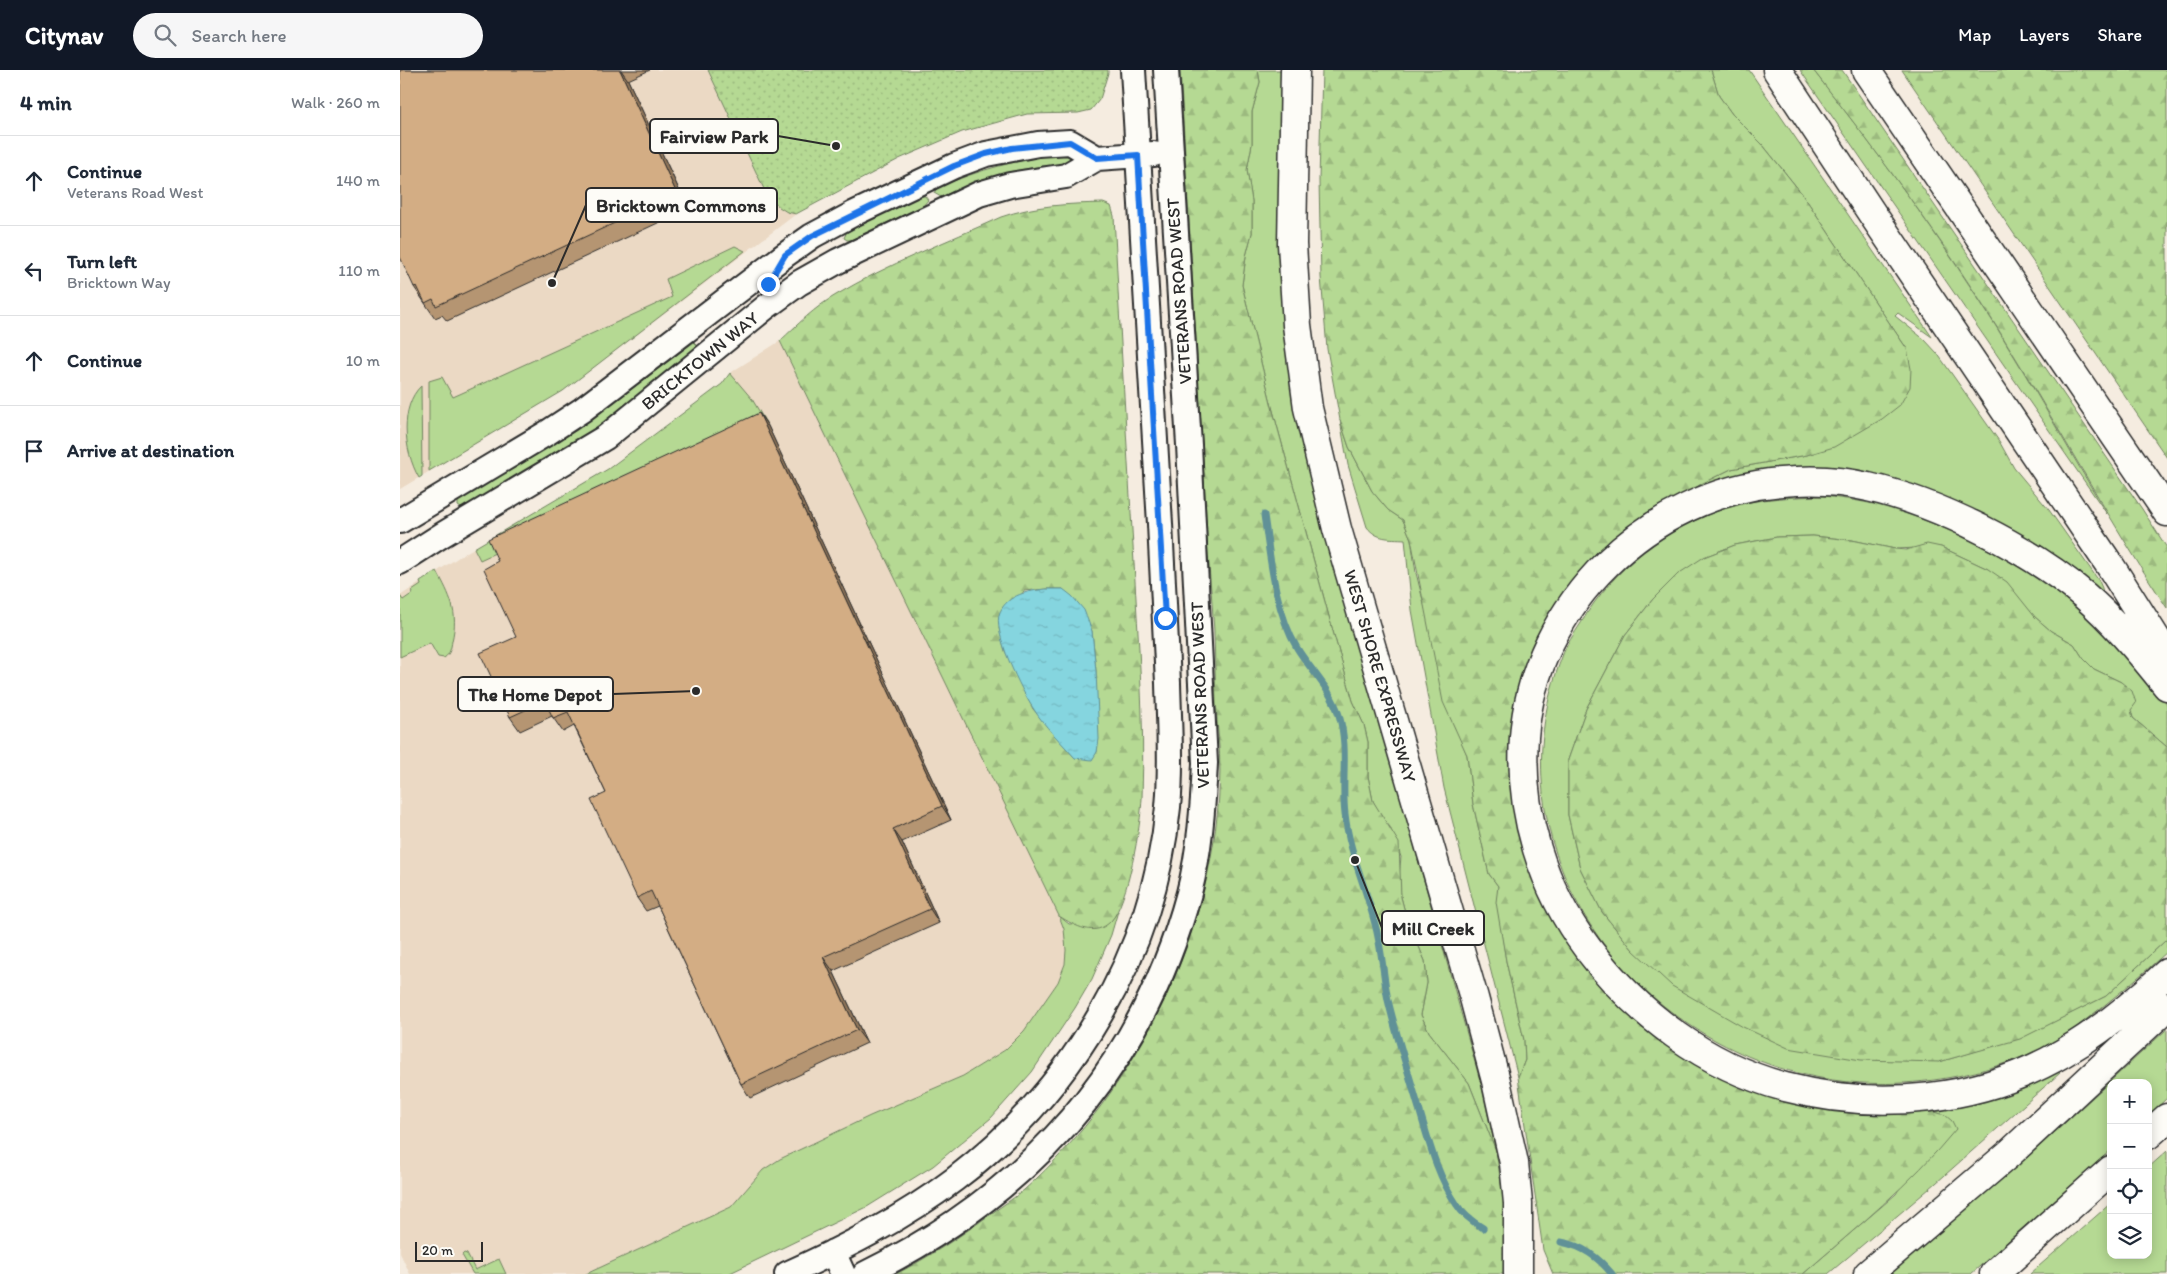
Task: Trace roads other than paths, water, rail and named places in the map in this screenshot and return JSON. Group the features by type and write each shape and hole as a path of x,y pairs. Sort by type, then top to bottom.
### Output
{"highway":[{"name":"WEST SHORE EXPRESSWAY","path":"1295,70 1292,244 1297,325 1308,408 1337,529 1474,998 1496,1081 1514,1163 1518,1274"},
{"path":"1777,70 1872,216 2106,559 2167,656"},
{"path":"1866,70 2167,512"},
{"path":"2167,686 2110,619 2081,593 2044,566 1993,536 1925,505 1870,487 1840,482 1780,482 1744,488 1699,501 1646,530 1625,545 1606,563 1569,610 1544,656 1535,681 1524,733 1524,783 1532,836 1552,889 1584,945 1614,982 1656,1021 1711,1057 1741,1072 1771,1083 1808,1093 1871,1100 1929,1098 1985,1086 2013,1078 2038,1067 2073,1047 2119,1014 2167,973"},
{"path":"1868,1274 2010,1153 2167,1007"},
{"path":"2152,1131 2167,1118"},
{"path":"1994,1274 2107,1174"}],"street":[{"name":"VETERANS ROAD WEST","path":"788,1274 891,1222 954,1180 1015,1129 1042,1099 1091,1032 1128,962 1154,886 1163,848 1170,755 1164,590 1133,70"},
{"name":"VETERANS ROAD WEST","path":"865,1274 941,1231 975,1209 1031,1162 1071,1121 1122,1051 1143,1013 1176,933 1189,892 1203,809 1205,762 1189,445 1166,70"},
{"name":"BRICKTOWN WAY","path":"400,521 582,410 785,255 812,236 853,214 954,166 986,154 1012,148 1070,142 1097,158"},
{"name":"BRICKTOWN WAY","path":"400,562 606,437 799,283 908,227 986,192 1010,184 1066,176 1097,158 1170,153"},
{"path":"742,328 785,255"},
{"path":"421,509 438,538"},
{"path":"833,1252 843,1274"}],"water":[{"path":"1063,589 1072,596 1084,610 1092,631 1099,739 1097,752 1092,760 1075,758 1037,715 1015,675 1000,632 998,621 1000,612 1008,601 1026,592"}],"waterway":[{"path":"1264,515 1274,583 1283,618 1297,648 1326,688 1339,715 1344,740 1344,802 1347,828 1377,933 1391,1013 1429,1142 1443,1181 1457,1205 1468,1218 1483,1228"},
{"path":"1561,1242 1576,1246 1590,1253 1612,1274"}],"place":[{"name":"Fairview Park","path":"836,146"},
{"name":"Bricktown Commons","path":"552,283"},
{"name":"The Home Depot","path":"696,691"},
{"name":"Mill Creek","path":"1355,860"}]}
